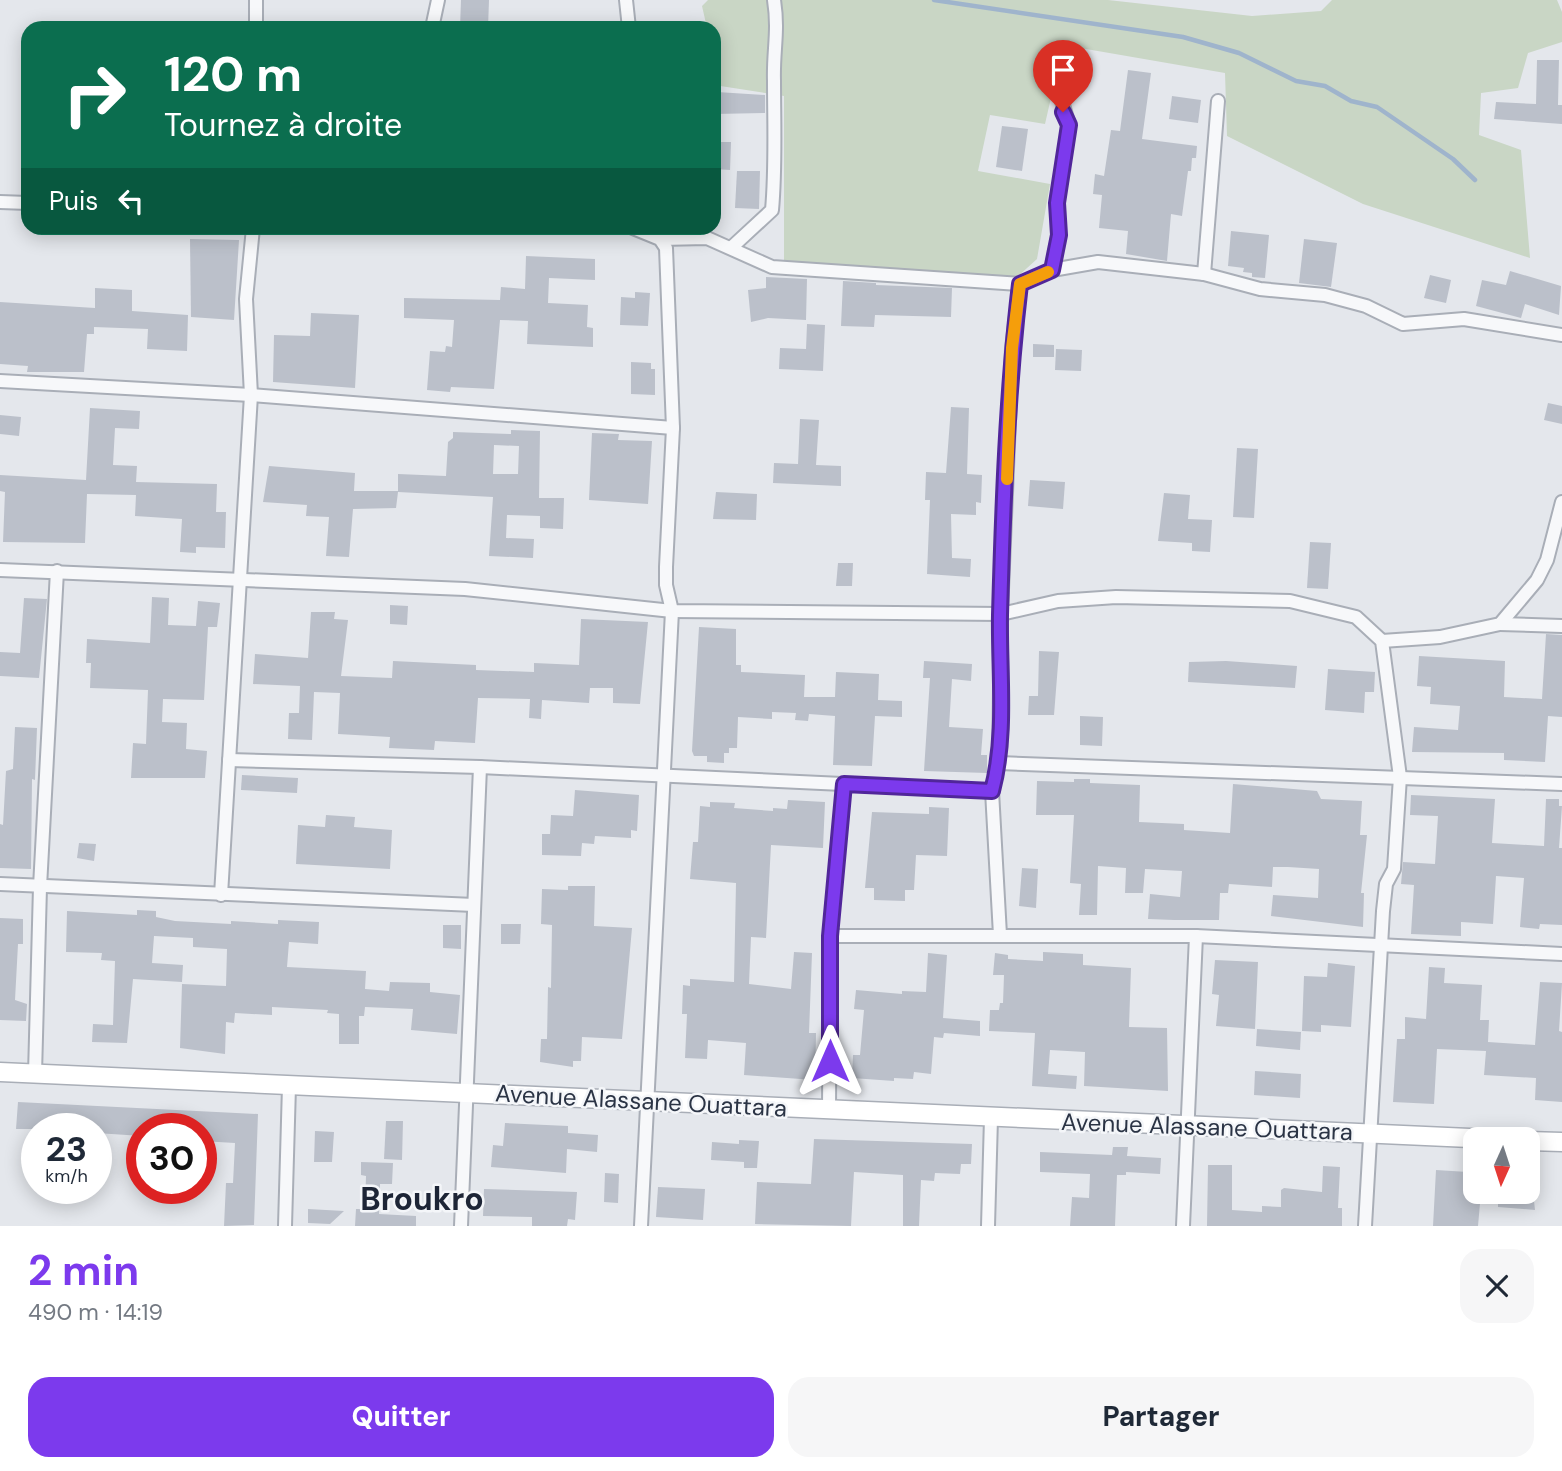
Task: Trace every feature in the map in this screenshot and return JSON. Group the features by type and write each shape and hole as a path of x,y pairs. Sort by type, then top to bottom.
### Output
{"street":[{"path":"256,0 256,21"},
{"path":"434,21 439,0"},
{"path":"626,0 628,21"},
{"path":"732,247 772,210 776,170 774,78 779,29 774,0"},
{"path":"1052,270 1059,235 1057,203 1069,125 1061,98 1071,58"},
{"path":"1204,274 1218,101"},
{"path":"0,202 21,203"},
{"path":"221,895 251,395 246,299 252,235"},
{"path":"650,235 660,239 707,238 772,267 1020,284 1052,270 1098,262 1204,274 1260,289 1347,299 1403,324 1464,319 1562,335"},
{"path":"641,1226 666,777 672,611 666,585 673,428 666,248 660,239"},
{"path":"1000,935 992,791 999,762 1000,614 1012,348 1020,284"},
{"path":"0,381 251,395 673,428"},
{"path":"1500,624 1537,580 1547,560 1562,502"},
{"path":"0,570 57,570 465,589 672,611 1000,614 1058,601 1115,597 1290,601 1356,617 1382,641 1400,777 1394,869 1386,884 1381,946 1365,1226"},
{"path":"35,1074 40,887 57,570"},
{"path":"1382,641 1440,637 1500,624 1562,626"},
{"path":"229,760 480,767 992,791"},
{"path":"999,762 1562,784"},
{"path":"461,1226 469,1094 480,767"},
{"path":"830,1111 830,936 844,784"},
{"path":"0,884 474,905"},
{"path":"830,936 1196,936 1562,954"},
{"path":"1183,1226 1196,936"},
{"name":"Avenue Alassane Ouattara","path":"0,1072 469,1094 647,1099 830,1111 1463,1138"},
{"path":"285,1226 289,1086"},
{"path":"988,1226 991,1118"},
{"path":"1540,1141 1562,1142"}],"green space":[{"path":"708,0 1108,0 1252,16 1321,11 1332,0 1557,0 1562,12 1562,42 1528,53 1518,88 1481,93 1479,135 1521,150 1530,258 1363,204 1227,136 1225,73 1063,45 1045,124 990,115 978,171 1050,184 1037,259 1016,278 784,265 784,96 721,86 721,21 705,21 702,6"}],"building":[{"path":"461,0 489,0 488,21 460,21"},
{"path":"1537,60 1559,60 1558,105 1562,105 1562,124 1494,119 1496,102 1536,104"},
{"path":"1128,70 1151,73 1142,139 1197,146 1196,158 1192,158 1191,171 1188,171 1182,216 1171,214 1167,261 1126,254 1128,231 1099,228 1102,195 1093,194 1095,174 1104,176 1111,130 1120,131"},
{"path":"721,92 765,95 765,113 721,114"},
{"path":"1172,96 1201,100 1198,123 1169,119"},
{"path":"1002,126 1028,129 1022,171 996,167"},
{"path":"721,142 731,142 730,170 721,169"},
{"path":"737,171 760,171 759,209 735,208"},
{"path":"1231,231 1269,235 1265,278 1252,277 1252,273 1243,272 1244,268 1228,266"},
{"path":"190,239 239,240 234,320 191,317"},
{"path":"1304,239 1337,243 1331,287 1299,283"},
{"path":"526,256 595,259 595,280 549,278 548,303 588,305 587,327 593,328 593,347 527,344 528,321 500,320 494,389 451,387 450,392 427,390 430,351 445,352 446,346 452,347 454,320 404,318 404,298 500,300 501,287 525,289"},
{"path":"1510,271 1561,286 1559,315 1525,304 1521,318 1476,306 1482,280 1506,285"},
{"path":"1430,275 1451,280 1446,303 1424,298"},
{"path":"766,277 807,279 806,320 768,318 751,322 748,290 766,288"},
{"path":"843,281 952,288 951,317 875,315 874,327 841,326"},
{"path":"95,288 132,290 132,311 188,315 187,351 147,349 148,329 94,327 94,334 87,334 84,372 27,372 28,366 0,364 0,302 95,308"},
{"path":"635,292 650,293 648,326 620,325 621,297 635,298"},
{"path":"311,313 359,315 355,388 273,382 274,335 310,336"},
{"path":"807,324 825,325 823,371 779,369 780,348 806,349"},
{"path":"1033,344 1054,345 1054,357 1033,357"},
{"path":"1056,349 1082,350 1081,371 1055,370"},
{"path":"631,362 651,363 651,369 655,369 655,395 631,394"},
{"path":"1548,403 1562,406 1562,424 1544,420"},
{"path":"951,407 969,408 967,474 982,475 981,503 976,502 976,515 951,514 952,558 971,559 970,577 927,574 930,500 925,500 926,472 946,473"},
{"path":"90,408 140,411 139,429 115,428 113,465 137,466 136,482 217,484 216,512 226,512 225,548 196,547 196,553 180,552 182,519 135,516 136,495 87,494 85,543 3,542 5,492 0,491 0,475 86,480"},
{"path":"0,415 21,417 19,436 0,434"},
{"path":"800,419 819,420 816,465 841,466 841,486 773,483 774,463 798,464"},
{"path":"511,430 540,431 539,498 564,498 563,529 540,528 540,516 507,515 506,538 534,539 533,558 489,556 493,497 398,492 396,508 353,509 349,557 326,556 329,517 306,516 307,505 263,502 269,466 355,473 354,491 398,491 398,474 446,476 448,442 453,438 453,432 511,434","holes":["494,445 519,446 518,474 493,474"]},
{"path":"592,433 619,434 618,440 652,441 648,504 589,500"},
{"path":"1237,448 1258,449 1254,518 1233,517"},
{"path":"1030,480 1065,482 1063,509 1028,506"},
{"path":"716,492 757,494 756,520 713,519"},
{"path":"1164,493 1190,495 1188,519 1212,520 1210,552 1192,551 1192,543 1158,541"},
{"path":"1310,542 1331,543 1328,589 1307,588"},
{"path":"838,563 853,563 852,586 836,586"},
{"path":"152,597 169,598 168,625 196,626 198,601 220,603 217,627 208,627 204,700 163,699 162,722 187,723 186,749 207,751 205,778 131,778 133,743 146,744 148,690 90,688 91,663 86,663 87,639 150,643"},
{"path":"24,598 47,599 39,678 0,676 0,652 20,653"},
{"path":"390,605 408,606 407,625 390,624"},
{"path":"311,612 335,612 334,619 348,620 341,676 392,678 393,661 476,665 476,670 534,672 534,663 579,665 581,619 648,622 640,704 613,703 613,688 590,688 589,703 542,700 541,719 529,718 530,699 478,698 475,743 435,741 434,750 389,748 390,737 338,734 340,693 314,692 312,740 288,739 289,713 299,713 300,686 253,684 255,654 308,658"},
{"path":"699,627 736,629 736,665 741,665 741,672 805,675 804,697 835,697 836,672 879,674 878,700 902,701 902,717 875,716 872,766 833,765 835,716 809,714 808,721 795,720 796,713 772,712 772,719 738,717 737,748 729,748 729,753 724,753 724,763 707,762 707,756 694,756 692,751"},
{"path":"1546,634 1562,635 1562,717 1548,716 1545,762 1504,760 1504,753 1412,752 1414,727 1458,730 1460,706 1430,704 1431,687 1417,686 1419,656 1505,661 1504,697 1542,699"},
{"path":"1039,651 1059,652 1054,715 1028,715 1029,696 1038,696"},
{"path":"924,661 972,664 971,681 952,679 949,727 983,729 981,755 987,755 987,773 924,771 930,678 923,678"},
{"path":"1226,661 1297,666 1295,688 1188,682 1189,662"},
{"path":"1328,669 1375,672 1374,692 1365,692 1364,713 1325,710"},
{"path":"1080,716 1103,717 1102,746 1080,745"},
{"path":"15,727 37,728 35,780 32,779 31,869 0,868 0,824 3,825 6,771 13,769"},
{"path":"242,775 298,778 297,793 241,790"},
{"path":"1074,779 1090,779 1090,783 1140,785 1139,822 1184,824 1184,830 1230,833 1233,784 1317,791 1321,799 1362,801 1360,835 1367,835 1361,893 1364,893 1363,927 1271,916 1273,895 1318,898 1319,869 1288,867 1273,867 1272,887 1229,884 1228,893 1220,893 1219,920 1174,920 1148,919 1150,894 1180,897 1182,871 1145,869 1143,893 1125,893 1126,868 1098,866 1097,915 1079,915 1081,884 1070,883 1074,815 1036,815 1037,781 1074,782"},
{"path":"575,790 639,795 637,831 631,830 631,838 595,836 594,844 582,843 581,856 542,855 542,834 550,834 551,815 573,816"},
{"path":"1411,795 1495,799 1492,843 1544,846 1546,799 1559,799 1559,806 1562,806 1559,848 1562,848 1562,925 1540,924 1539,929 1520,927 1524,878 1496,876 1493,924 1461,922 1461,936 1411,934 1414,885 1401,884 1403,862 1435,864 1438,816 1410,815"},
{"path":"788,800 825,802 823,848 771,845 766,938 751,937 749,984 791,989 794,952 812,953 809,1033 816,1033 815,1080 744,1075 746,1043 708,1040 707,1059 685,1058 687,1014 682,1014 683,985 690,986 690,979 734,982 736,883 690,879 693,842 698,842 700,806 710,807 710,802 735,803 734,808 773,811 773,808 787,809"},
{"path":"929,807 949,808 947,856 916,855 914,890 905,890 905,901 874,900 874,888 865,888 872,812 929,814"},
{"path":"326,815 355,817 354,827 392,830 390,869 296,864 298,825 325,827"},
{"path":"79,843 96,844 94,861 77,858"},
{"path":"1022,868 1038,869 1036,908 1019,906"},
{"path":"568,886 595,886 594,926 632,928 622,1039 582,1037 581,1061 573,1061 573,1067 540,1062 541,1039 547,1039 552,925 541,924 542,889 568,890"},
{"path":"137,910 156,911 156,917 175,921 231,924 231,921 278,924 278,920 319,922 318,944 289,942 287,967 366,971 365,989 389,991 390,982 430,983 430,992 460,995 457,1034 411,1030 413,1009 365,1007 364,1016 359,1016 359,1044 339,1044 339,1014 327,1013 328,1010 272,1007 272,1015 235,1013 234,1023 226,1022 225,1054 180,1048 182,984 226,986 227,949 193,947 193,938 154,936 152,963 183,965 182,982 133,979 127,1043 92,1042 93,1024 113,1025 115,961 101,960 102,953 66,952 67,911 137,915"},
{"path":"0,918 23,919 23,944 18,944 15,1000 27,1004 26,1021 0,1020"},
{"path":"501,924 521,924 520,944 501,944"},
{"path":"443,925 461,925 461,949 443,948"},
{"path":"1043,952 1083,954 1083,965 1131,968 1129,1027 1167,1028 1168,1091 1084,1086 1085,1052 1050,1050 1048,1074 1077,1076 1076,1089 1032,1086 1035,1033 989,1031 990,1010 999,1010 1000,1003 1003,1003 1004,975 993,975 995,953 1008,955 1008,959 1043,961"},
{"path":"928,953 947,955 943,1018 980,1021 980,1036 944,1033 943,1038 934,1037 931,1074 914,1072 913,1079 894,1078 894,1081 852,1078 853,1055 860,1055 864,1010 854,1009 856,990 902,994 902,991 926,992"},
{"path":"1215,960 1258,962 1255,1029 1216,1026 1219,995 1212,994"},
{"path":"1328,963 1355,966 1351,1027 1321,1025 1321,1032 1302,1031 1304,976 1327,977"},
{"path":"1429,967 1445,968 1444,983 1482,985 1480,1020 1489,1020 1488,1042 1535,1045 1540,982 1562,983 1559,1031 1562,1032 1562,1102 1535,1100 1536,1078 1484,1075 1486,1051 1437,1049 1434,1104 1393,1102 1397,1039 1405,1039 1405,1017 1426,1019"},
{"path":"1257,1029 1301,1032 1300,1050 1256,1046"},
{"path":"1255,1071 1301,1074 1300,1098 1254,1095"},
{"path":"18,1102 258,1114 254,1225 224,1226 226,1183 233,1183 235,1143 217,1142 217,1113 126,1113 126,1135 112,1134 112,1113 21,1113 21,1129 16,1129"},
{"path":"386,1121 403,1121 402,1160 384,1159"},
{"path":"505,1123 568,1126 568,1133 598,1135 597,1152 567,1149 566,1173 491,1167 493,1145 503,1146"},
{"path":"315,1131 334,1132 332,1162 314,1162"},
{"path":"814,1139 972,1144 971,1164 961,1164 960,1174 935,1173 934,1181 921,1180 919,1226 903,1226 903,1175 854,1172 851,1226 755,1224 757,1182 811,1184"},
{"path":"739,1140 759,1141 757,1168 744,1168 744,1162 711,1160 712,1142 739,1144"},
{"path":"1113,1147 1128,1147 1127,1156 1161,1158 1160,1174 1126,1172 1126,1175 1117,1175 1115,1226 1070,1226 1072,1197 1089,1198 1090,1174 1040,1172 1040,1152 1112,1155"},
{"path":"361,1162 393,1163 392,1184 380,1184 379,1214 416,1216 416,1226 355,1226 356,1209 365,1209 366,1176 361,1175"},
{"path":"1208,1165 1232,1165 1232,1210 1262,1212 1262,1206 1281,1207 1281,1190 1284,1188 1322,1192 1323,1166 1340,1167 1338,1208 1342,1208 1342,1226 1207,1226"},
{"path":"1436,1170 1463,1172 1463,1204 1480,1204 1478,1226 1433,1226"},
{"path":"605,1173 619,1174 618,1203 604,1202"},
{"path":"658,1187 705,1189 703,1220 656,1217"},
{"path":"484,1189 577,1192 575,1220 568,1219 567,1226 532,1226 532,1217 483,1216"},
{"path":"1498,1204 1534,1204 1535,1210 1498,1207"},
{"path":"308,1209 344,1211 330,1224 308,1223"}],"waterway":[{"path":"934,0 1183,37 1239,53 1296,81 1325,86 1351,101 1377,107 1453,159 1475,180"}],"slow traffic":[{"path":"1007,479 1012,348 1020,284 1048,272"}],"district":[{"name":"Broukro","path":"422,1199"}],"route":[{"path":"830,1061 830,936 844,784 992,791 999,762 1001,732 1000,614 1012,348 1020,284 1052,270 1059,235 1057,203 1069,125 1063,112"}]}
